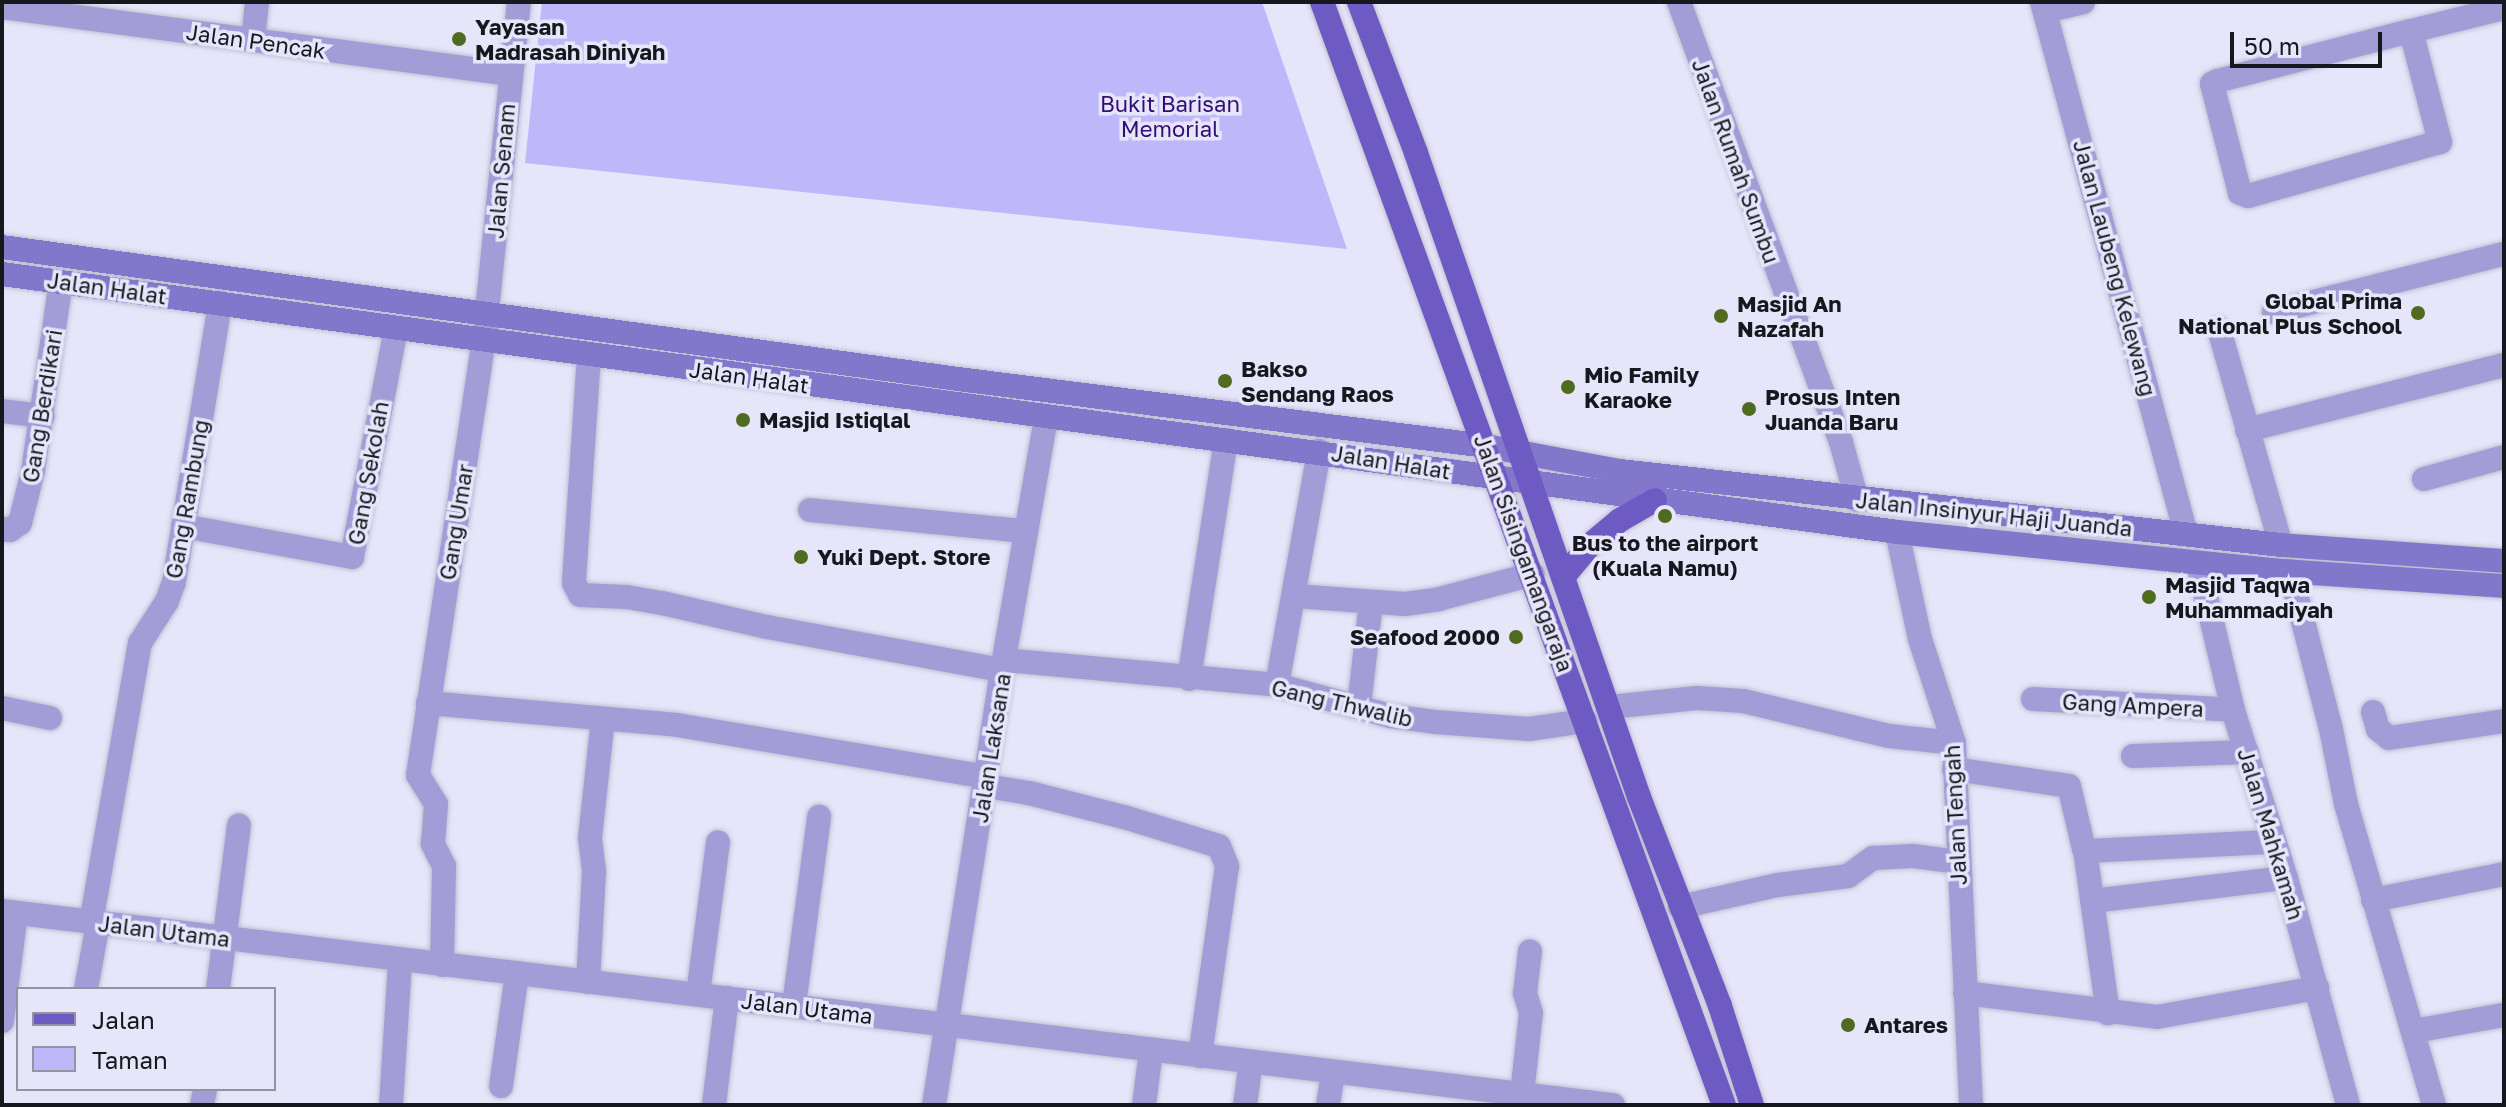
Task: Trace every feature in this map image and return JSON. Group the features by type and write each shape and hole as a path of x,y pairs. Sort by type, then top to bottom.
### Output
{"main road":[{"name":"Jalan Sisingamangaraja","path":"1322,2 1724,1105"},
{"name":"Jalan Sisingamangaraja","path":"1359,2 1416,153 1680,907 1720,1006 1752,1105"},
{"name":"Jalan Halat","path":"2,247 1050,391 1486,446"},
{"name":"Jalan Halat","path":"2,274 1046,419 1319,451 1496,478"},
{"name":"Jalan Insinyur Haji Juanda","path":"1486,446 1620,471 1857,500 2281,545 2504,561"},
{"name":"Jalan Insinyur Haji Juanda","path":"1496,478 1897,532 2198,563 2504,586"},
{"path":"1563,577 1589,546 1620,520 1655,500"}],"street":[{"path":"253,40 257,2"},
{"name":"Jalan Senam","path":"484,340 519,2"},
{"name":"Jalan Rumah Sumbu","path":"1679,2 1841,442 1857,500"},
{"path":"2043,6 2083,2"},
{"name":"Jalan Laubeng Kelewang","path":"2043,6 2186,534"},
{"name":"Jalan Pencak","path":"2,7 65,8 253,40 510,74"},
{"path":"2411,31 2440,142 2248,196 2240,193 2212,84 2411,31 2504,8"},
{"path":"2274,312 2504,254"},
{"name":"Gang Berdikari","path":"9,528 23,514 43,416 61,282"},
{"name":"Gang Rambung","path":"86,987 140,643 167,601 183,526 220,303"},
{"name":"Gang Sekolah","path":"183,526 348,558 355,553 396,328"},
{"path":"2219,329 2281,545"},
{"name":"Gang Umar","path":"442,965 444,866 433,844 436,804 418,775 484,340"},
{"name":"Gang Thwalib","path":"589,355 574,583 580,595 627,597 767,627 1003,665 1277,685 1390,716 1529,729 1585,721"},
{"path":"2247,430 2504,365"},
{"name":"Jalan Laksana","path":"934,1105 944,1024 987,782 1003,665 1050,391"},
{"path":"2,411 43,416"},
{"path":"1189,679 1226,440"},
{"path":"1277,685 1319,451"},
{"path":"2424,479 2504,457"},
{"path":"810,510 1026,531"},
{"name":"Jalan Tengah","path":"1897,532 1920,639 1954,743 1971,1105"},
{"name":"Jalan Mahkamah","path":"2198,563 2233,710 2286,878 2348,1105"},
{"path":"2290,571 2331,729 2346,804 2434,1105"},
{"path":"1295,596 1405,604 1439,599 1533,574"},
{"path":"1359,706 1371,603"},
{"name":"Gang Ampera","path":"2033,699 2233,710"},
{"path":"1610,707 1653,700 1743,701 1889,736 1954,743"},
{"path":"428,703 677,725 987,782 1219,846 1227,866 1200,1056"},
{"path":"2,708 50,718"},
{"path":"2373,712 2378,729 2389,738 2504,721"},
{"path":"588,982 594,871 590,845 603,719"},
{"path":"2133,756 2247,752"},
{"path":"1954,769 2069,786 2085,850 2108,1013"},
{"path":"794,1005 819,817"},
{"path":"218,987 239,825"},
{"path":"698,994 718,842"},
{"path":"2085,850 2274,842"},
{"path":"1680,907 1778,885 1854,875 1873,858 1913,856 1958,862"},
{"path":"2373,900 2504,874"},
{"path":"2092,901 2286,878"},
{"path":"2,1021 9,912"},
{"name":"Jalan Utama","path":"9,912 1333,1072 1452,1095 1522,1094 1613,1105"},
{"path":"1522,1094 1531,1013 1525,993 1530,951"},
{"path":"391,1105 400,960"},
{"path":"501,1086 517,973"},
{"path":"1965,993 2157,1017 2317,988"},
{"path":"714,1105 727,998"},
{"path":"2414,1031 2504,1015"},
{"path":"1144,1105 1151,1050"},
{"path":"1245,1105 1251,1062"},
{"path":"1328,1105 1333,1072"}],"green space":[{"name":"Bukit Barisan Memorial","path":"542,2 1262,2 1347,249 525,163"}],"place":[{"name":"Yayasan Madrasah Diniyah","path":"459,39"},
{"name":"Global Prima National Plus School","path":"2418,313"},
{"name":"Masjid An Nazafah","path":"1721,316"},
{"name":"Bakso Sendang Raos","path":"1225,381"},
{"name":"Mio Family Karaoke","path":"1568,387"},
{"name":"Prosus Inten Juanda Baru","path":"1749,409"},
{"name":"Masjid Istiqlal","path":"743,420"},
{"name":"Bus to the airport (Kuala Namu)","path":"1665,516"},
{"name":"Yuki Dept. Store","path":"801,557"},
{"name":"Masjid Taqwa Muhammadiyah","path":"2149,597"},
{"name":"Seafood 2000","path":"1516,637"},
{"name":"Antares","path":"1848,1025"}]}
